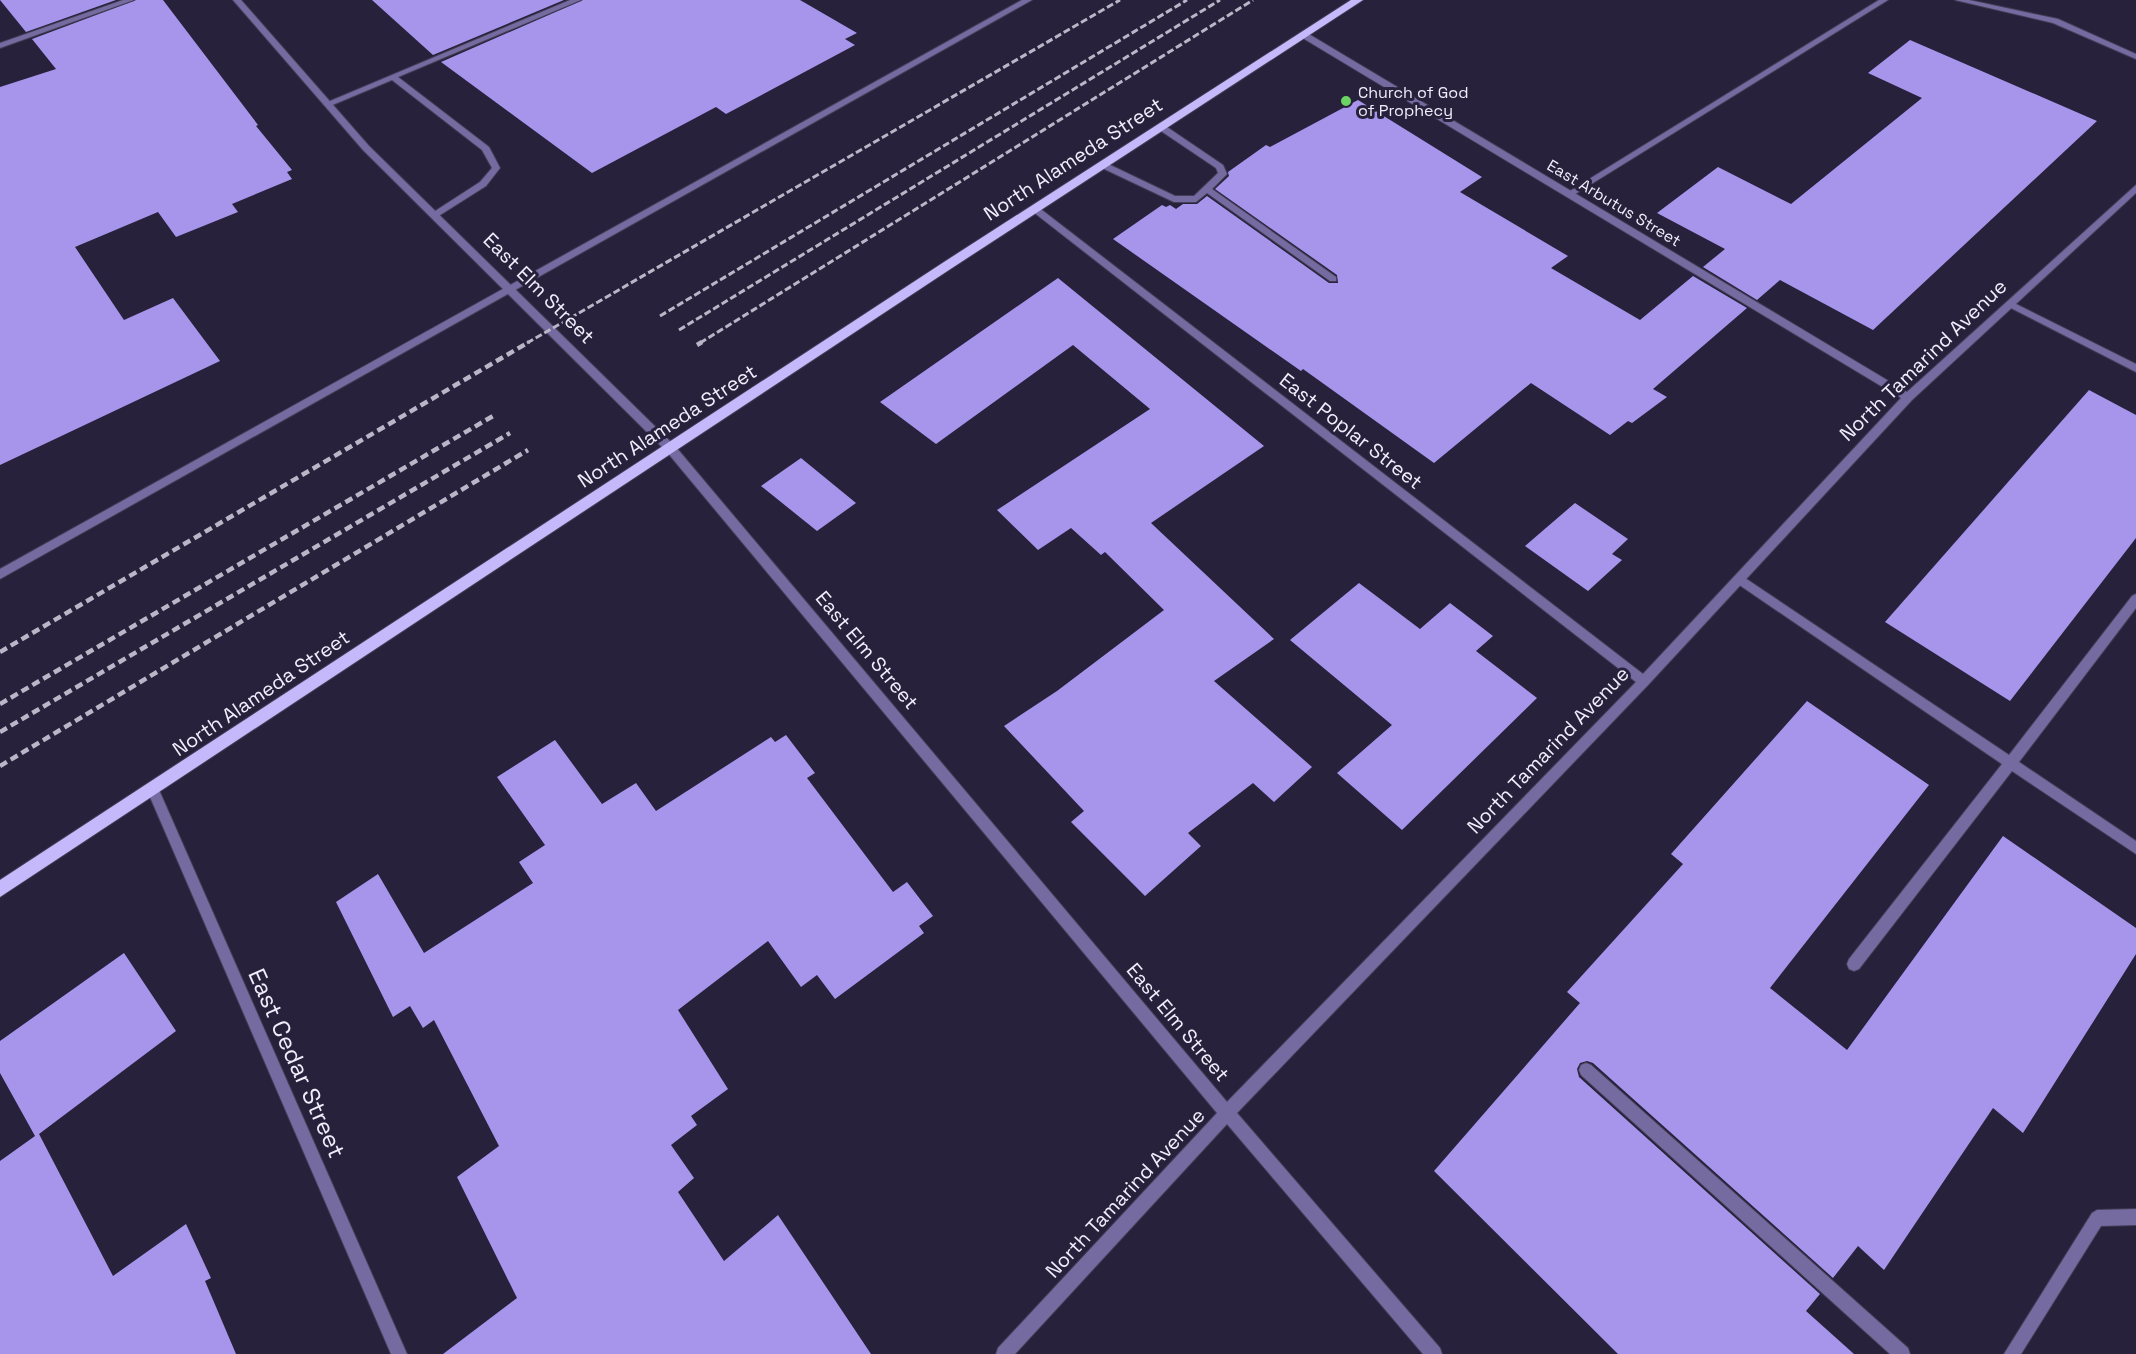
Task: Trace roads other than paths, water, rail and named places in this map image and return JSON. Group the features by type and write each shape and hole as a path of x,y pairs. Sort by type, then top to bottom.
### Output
{"main road":[{"name":"North Alameda Street","path":"0,889 1035,209 1358,0"}],"street":[{"path":"0,46 130,0"},
{"name":"East Elm Street","path":"237,0 366,148 671,449 1227,1113 1434,1354"},
{"path":"327,104 578,0"},
{"path":"0,574 1028,0"},
{"path":"1569,194 1884,0"},
{"path":"1959,0 2055,21 2136,57"},
{"name":"East Arbutus Street","path":"1304,35 1908,397"},
{"path":"393,77 486,149 496,168 483,184 434,215"},
{"path":"1103,165 1174,199 1196,199 1223,174 1220,167 1161,128"},
{"name":"North Tamarind Avenue","path":"1004,1354 1227,1113 1644,681 1908,397 2136,188"},
{"path":"1207,189 1333,279"},
{"name":"East Poplar Street","path":"1035,209 1644,681"},
{"path":"2010,304 2136,368"},
{"path":"1739,579 2136,848"},
{"path":"1854,964 2136,599"},
{"name":"East Cedar Street","path":"153,790 399,1354"},
{"path":"1586,1070 1902,1354"},
{"path":"2012,1354 2097,1218 2136,1217"}],"railway":[{"path":"527,343 1120,0"},
{"path":"660,316 1187,0"},
{"path":"679,330 1220,0"},
{"path":"700,343 1253,0"},
{"path":"0,652 529,342"},
{"path":"697,345 702,342"},
{"path":"0,704 493,416"},
{"path":"0,732 510,433"},
{"path":"0,766 528,450"}],"place":[{"name":"Church of God of Prophecy","path":"1346,101"}]}
